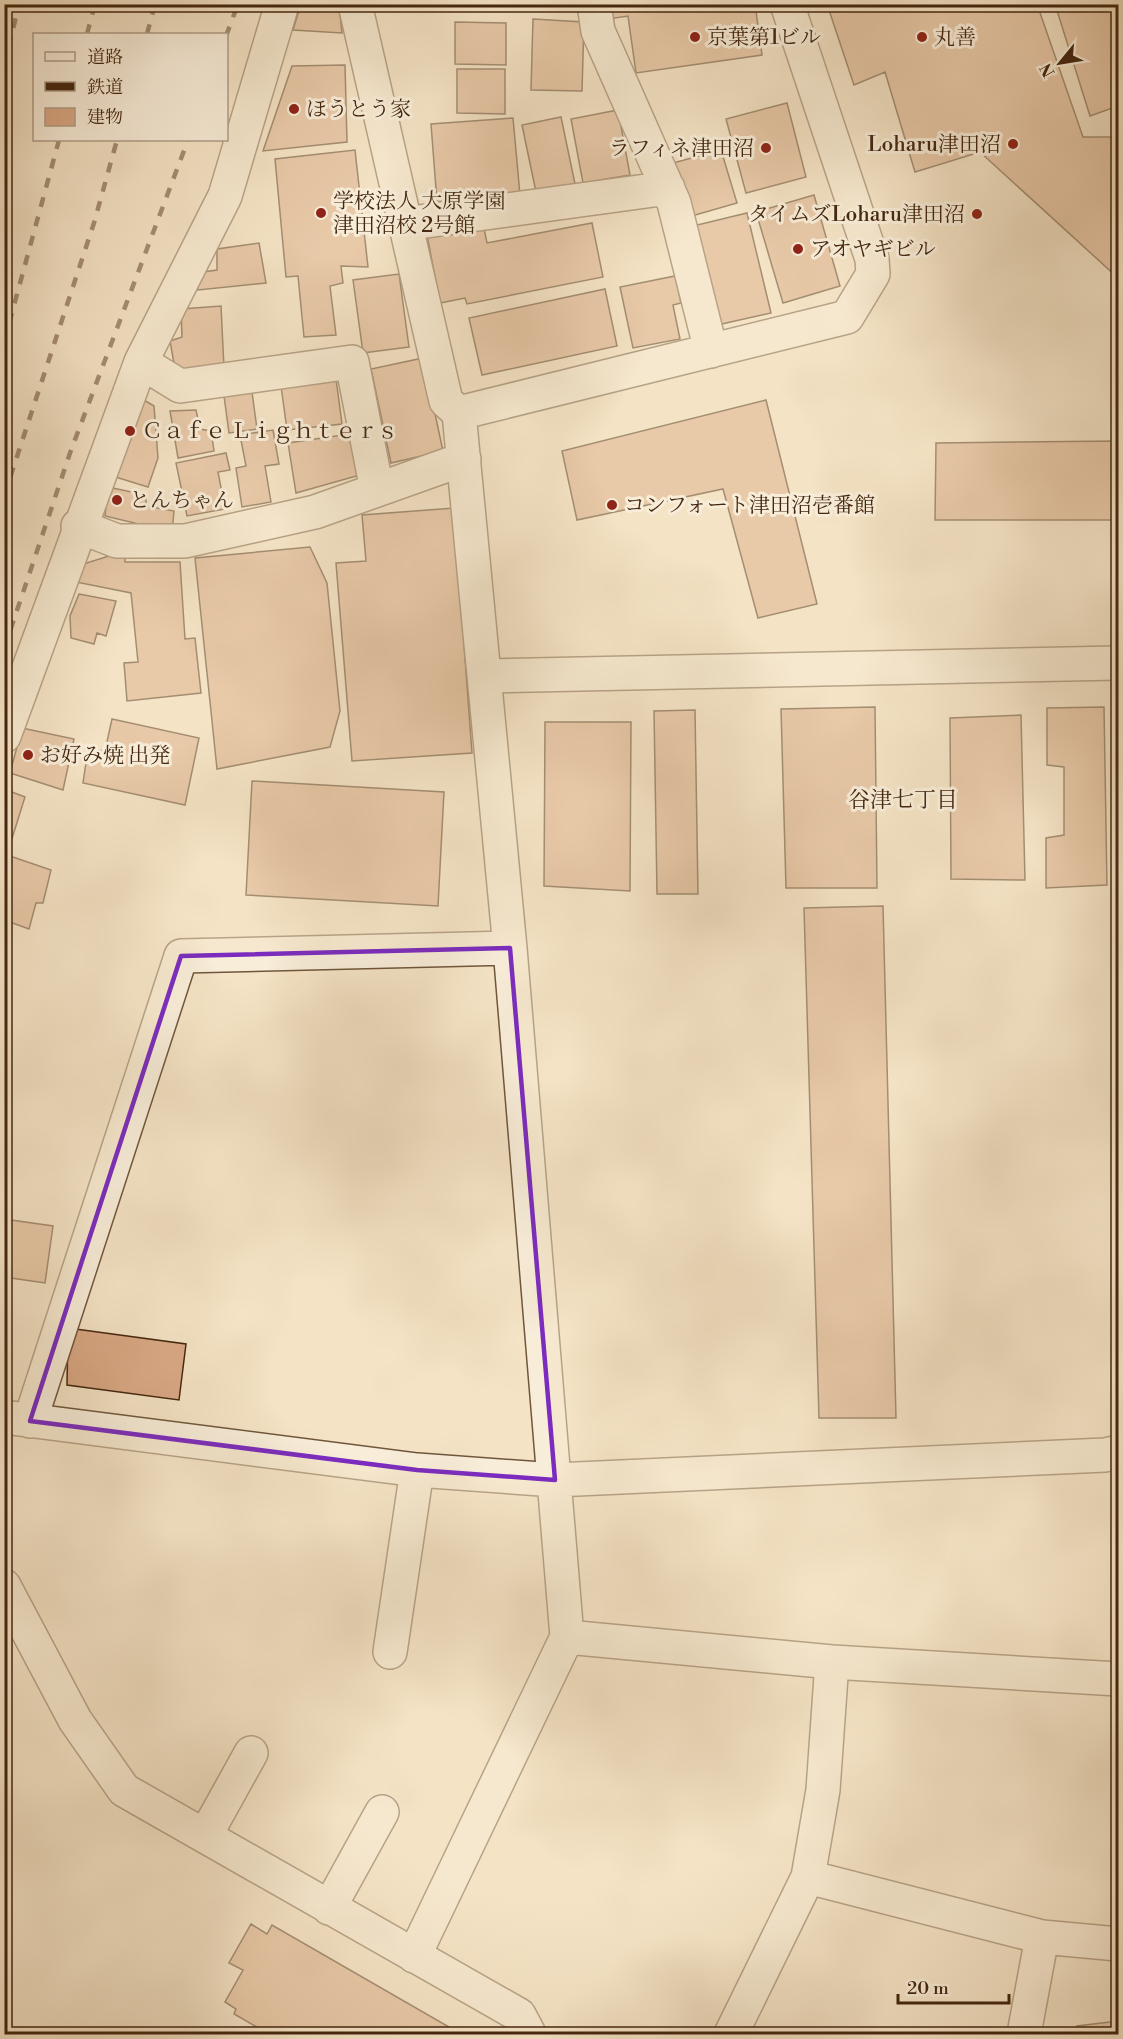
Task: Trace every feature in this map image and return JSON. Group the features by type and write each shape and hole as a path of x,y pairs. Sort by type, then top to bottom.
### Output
{"street":[{"path":"4,736 78,526 141,362 225,196 282,4"},
{"path":"355,4 446,401 459,413 486,676 567,1637 414,1956"},
{"path":"594,4 598,31 674,203 711,351"},
{"path":"459,413 847,317 873,274 872,259 787,4"},
{"path":"404,224 668,188"},
{"path":"141,362 180,386 352,362 377,490"},
{"path":"78,526 117,541 185,541 315,512 464,459"},
{"path":"486,676 1119,663"},
{"path":"510,948 181,956 17,1419 417,1470 555,1480 1105,1455 1119,1452"},
{"path":"390,1652 417,1470"},
{"path":"4,1586 75,1720 124,1790 519,2015 529,2034"},
{"path":"567,1637 832,1662 1119,1679"},
{"path":"731,2034 808,1877 823,1790 832,1662"},
{"path":"205,1836 251,1753"},
{"path":"329,1908 382,1812"},
{"path":"808,1877 1042,1937 1119,1944"},
{"path":"1024,2034 1042,1937"}],"highlighted area":[{"path":"510,948 555,1480 417,1470 30,1421 181,956"}],"building":[{"path":"301,4 339,4 342,33 293,30"},
{"name":"京葉第1ビル","path":"606,4 755,4 762,55 636,73 628,16 608,19"},
{"name":"Loharu津田沼","path":"827,4 1037,4 1083,137 1118,137 1118,278 980,152 915,172 885,72 854,85"},
{"path":"1055,4 1118,4 1118,106 1090,116"},
{"path":"533,19 584,22 582,91 531,90"},
{"path":"455,22 506,23 506,65 455,64"},
{"path":"345,65 347,142 263,151 292,66"},
{"path":"457,69 505,69 505,114 457,113"},
{"name":"ラフィネ津田沼","path":"787,103 806,177 746,193 726,119"},
{"path":"618,110 630,175 583,183 571,119"},
{"path":"561,117 575,184 536,192 522,125"},
{"path":"513,118 520,195 437,202 431,124"},
{"name":"学校法人 大原学園 津田沼校 2号館","path":"355,150 368,267 341,266 343,283 330,286 336,335 304,337 298,276 286,277 275,159"},
{"path":"721,150 737,203 688,217 673,163"},
{"name":"アオヤギビル","path":"814,195 840,286 783,303 756,212"},
{"path":"747,213 771,313 717,325 693,226"},
{"path":"592,223 603,277 467,304 465,298 440,303 427,235 483,224 487,243"},
{"path":"259,243 266,283 198,290 196,273 217,270 217,249"},
{"path":"399,274 409,347 363,353 353,280"},
{"path":"675,276 681,303 673,305 680,339 633,348 620,287"},
{"path":"605,289 617,346 482,375 469,318"},
{"path":"221,306 224,368 175,369 170,341 182,337 181,309"},
{"path":"423,358 443,451 391,463 371,369"},
{"path":"336,379 342,424 287,430 281,386"},
{"path":"252,392 257,429 229,433 224,396"},
{"path":"139,397 154,406 158,458 148,487 109,475"},
{"name":"コンフォート津田沼壱番館","path":"766,400 817,604 758,618 723,489 577,520 562,451"},
{"path":"196,410 200,429 211,431 214,451 178,458 170,411"},
{"path":"273,430 279,464 265,466 271,502 242,507 236,468 246,466 240,435"},
{"path":"356,433 360,475 296,493 288,443"},
{"path":"1118,441 1118,520 935,520 936,443"},
{"path":"226,453 230,470 218,472 225,509 187,516 176,463"},
{"path":"108,487 146,495 146,506 174,511 172,532 105,516"},
{"path":"454,508 472,753 352,761 336,563 366,561 362,515"},
{"path":"310,547 327,583 340,711 330,747 217,769 195,558"},
{"path":"125,551 125,562 180,562 185,639 195,638 201,693 127,701 124,663 138,662 131,593 76,582 80,565"},
{"path":"79,594 116,601 106,636 97,633 94,644 71,638 70,616"},
{"path":"875,707 877,888 786,888 781,709"},
{"path":"1104,707 1107,885 1046,888 1046,838 1064,835 1064,767 1047,765 1047,708"},
{"path":"695,710 698,894 657,894 654,711"},
{"path":"1021,715 1025,880 951,879 950,718"},
{"path":"112,719 199,738 185,805 83,783 88,749 105,751"},
{"path":"545,722 631,722 630,891 544,886"},
{"path":"22,728 74,739 63,790 10,773"},
{"path":"252,781 444,792 438,906 246,895"},
{"path":"4,789 25,797 10,845 4,843"},
{"path":"4,854 51,870 43,903 36,903 29,929 4,920"},
{"path":"883,906 896,1418 819,1418 804,908"},
{"path":"4,1219 53,1226 45,1283 4,1277"},
{"path":"68,1328 186,1344 179,1400 67,1385"},
{"path":"251,1924 267,1934 272,1925 456,2031 454,2034 269,2034 234,2014 236,2009 225,2002 243,1970 229,1963"},
{"path":"1118,2021 1118,2034 1078,2034 1077,2026"}],"railway":[{"path":"4,67 19,4"},
{"path":"87,33 95,4"},
{"path":"147,33 155,4"},
{"path":"227,33 238,4"},
{"path":"4,342 59,141"},
{"path":"4,496 94,223 117,141"},
{"path":"4,649 70,453 188,141"}],"place":[{"name":"京葉第1ビル","path":"695,37"},
{"name":"丸善","path":"922,37"},
{"name":"ほうとう家","path":"294,109"},
{"name":"Loharu津田沼","path":"1013,144"},
{"name":"ラフィネ津田沼","path":"766,148"},
{"name":"学校法人 大原学園 津田沼校 2号館","path":"321,213"},
{"name":"タイムズLoharu津田沼","path":"977,214"},
{"name":"アオヤギビル","path":"798,249"},
{"name":"Ｃａｆｅ Ｌｉｇｈｔｅｒｓ","path":"130,431"},
{"name":"とんちゃん","path":"117,500"},
{"name":"コンフォート津田沼壱番館","path":"612,505"},
{"name":"お好み焼 出発","path":"28,755"}],"district":[{"name":"谷津七丁目","path":"903,799"}]}
